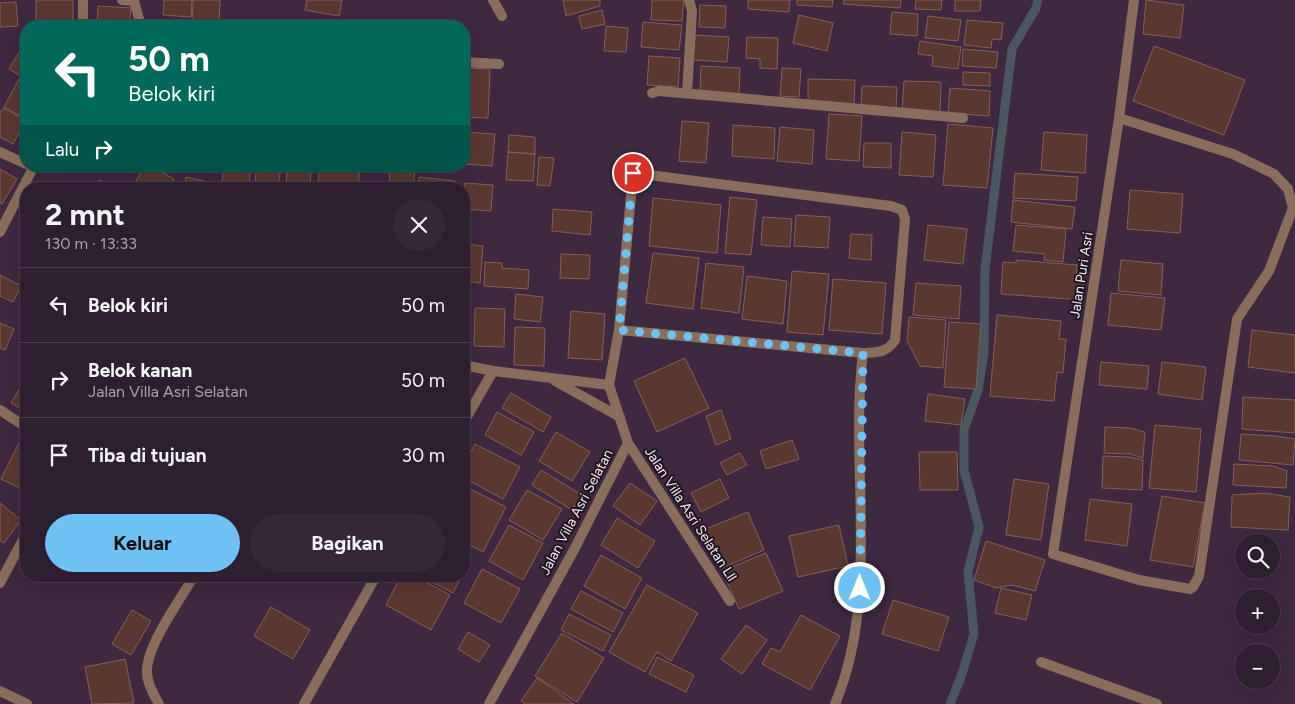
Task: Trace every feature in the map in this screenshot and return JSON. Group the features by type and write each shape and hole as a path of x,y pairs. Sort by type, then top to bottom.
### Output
{"street":[{"path":"83,0 83,20"},
{"path":"122,0 134,1 139,20"},
{"path":"493,0 502,16"},
{"path":"687,94 692,11 689,0"},
{"name":"Jalan Puri Asri","path":"1119,118 1233,154 1274,174 1288,189 1293,208 1269,271 1238,319 1199,576 1193,587 1186,589 1139,580 1053,554 1119,118 1134,0"},
{"path":"470,62 499,64"},
{"path":"652,93 659,91 963,118"},
{"path":"0,152 20,161"},
{"name":"Jalan Villa Asri Selatan","path":"489,704 574,548 628,443 609,385 619,330 633,173 891,206 902,210 905,219 895,340 891,347 880,352 863,353"},
{"path":"0,232 20,191"},
{"path":"619,330 863,353 860,588 852,645 835,704"},
{"path":"470,366 550,379 609,385"},
{"path":"470,411 493,371"},
{"path":"550,379 620,418"},
{"path":"0,410 20,423"},
{"name":"Jalan Villa Asri Selatan Lll","path":"628,443 730,601"},
{"path":"0,583 20,545"},
{"path":"158,704 151,690 146,672 148,653 190,582"},
{"path":"304,704 373,582"},
{"path":"1041,662 1157,704"},
{"path":"0,691 27,704"}],"building":[{"path":"36,0 73,0 73,20 36,20"},
{"path":"164,0 192,0 191,17 163,15"},
{"path":"193,0 220,0 219,20 192,20"},
{"path":"307,0 342,0 339,16 305,10"},
{"path":"563,0 600,0 600,6 566,16"},
{"path":"652,0 684,0 682,21 651,20"},
{"path":"748,0 790,0 789,12 748,9"},
{"path":"797,0 833,0 832,7 797,5"},
{"path":"844,0 901,0 900,8 843,4"},
{"path":"916,0 942,0 941,10 915,9"},
{"path":"955,0 981,0 980,11 955,11"},
{"path":"1146,0 1184,5 1180,38 1143,34"},
{"path":"16,2 18,26 0,27 0,3"},
{"path":"700,5 726,6 725,28 699,27"},
{"path":"98,6 131,8 130,20 97,20"},
{"path":"602,10 605,24 582,29 579,16"},
{"path":"892,12 918,14 917,36 890,34"},
{"path":"799,15 833,23 827,51 793,43"},
{"path":"928,16 961,20 958,41 925,38"},
{"path":"967,20 1003,23 1001,40 992,39 991,48 964,45"},
{"path":"643,22 682,25 679,50 641,47"},
{"path":"606,26 628,28 626,52 604,51"},
{"path":"695,35 729,37 727,62 693,60"},
{"path":"747,37 778,38 777,69 760,68 760,59 746,58"},
{"path":"920,41 961,47 958,69 932,66 933,56 918,54"},
{"path":"1154,46 1245,80 1224,135 1133,101"},
{"path":"963,49 998,52 996,68 962,66"},
{"path":"19,52 20,53 20,75 9,69"},
{"path":"649,56 680,58 678,87 647,85"},
{"path":"701,66 740,68 739,94 700,92"},
{"path":"470,68 490,69 488,118 470,117"},
{"path":"782,68 801,69 799,97 780,96"},
{"path":"963,72 990,73 990,86 963,85"},
{"path":"19,79 20,116 4,107"},
{"path":"808,79 855,80 854,104 808,102"},
{"path":"904,81 941,82 940,112 902,110"},
{"path":"862,86 897,87 896,108 861,106"},
{"path":"950,88 990,91 989,116 948,113"},
{"path":"3,108 20,117 20,131 13,144 0,137 0,113"},
{"path":"829,114 862,116 859,161 826,159"},
{"path":"682,121 709,123 706,163 679,161"},
{"path":"948,124 993,128 987,188 943,185"},
{"path":"733,125 775,128 774,159 732,156"},
{"path":"780,127 814,130 812,164 777,161"},
{"path":"470,132 495,134 492,166 470,164"},
{"path":"902,132 936,135 933,177 899,175"},
{"path":"1044,132 1087,135 1085,173 1041,170"},
{"path":"509,135 535,137 535,154 508,152"},
{"path":"864,143 891,143 891,168 863,167"},
{"path":"508,152 535,154 533,181 506,180"},
{"path":"539,157 554,158 550,186 537,185"},
{"path":"0,169 17,179 2,204 0,203"},
{"path":"141,172 162,172 174,179 172,182 136,182"},
{"path":"223,172 250,172 249,182 222,182"},
{"path":"256,172 280,172 279,182 255,182"},
{"path":"287,172 311,172 310,182 286,182"},
{"path":"319,172 359,172 358,182 318,182"},
{"path":"390,172 415,172 414,182 389,182"},
{"path":"1015,173 1078,177 1076,201 1013,198"},
{"path":"186,177 208,182 185,182"},
{"path":"419,177 455,181 455,182 419,182"},
{"path":"470,183 493,185 491,211 470,209"},
{"path":"1130,190 1183,194 1180,233 1127,229"},
{"path":"730,197 757,200 751,255 725,253"},
{"path":"653,198 721,205 717,253 649,246"},
{"path":"1013,200 1075,207 1072,229 1011,222"},
{"path":"553,209 592,212 590,235 552,231"},
{"path":"796,215 830,217 828,248 794,246"},
{"path":"763,217 792,219 790,247 761,245"},
{"path":"928,225 967,229 963,264 924,260"},
{"path":"1016,225 1066,229 1063,262 1044,260 1045,254 1013,251"},
{"path":"851,234 872,235 871,260 849,258"},
{"path":"470,245 483,246 480,283 470,282"},
{"path":"653,253 699,258 693,309 646,303"},
{"path":"561,254 590,255 589,279 560,278"},
{"path":"1016,260 1077,265 1076,277 1083,277 1082,300 1001,294 1003,262 1016,263"},
{"path":"1121,260 1163,264 1161,295 1118,291"},
{"path":"485,262 502,263 502,268 529,270 528,289 484,286"},
{"path":"706,263 744,267 739,313 701,308"},
{"path":"792,271 829,274 823,335 787,332"},
{"path":"0,275 20,285 13,302 0,296"},
{"path":"747,276 787,281 783,324 742,319"},
{"path":"833,279 886,283 882,334 829,330"},
{"path":"916,283 961,286 959,319 913,315"},
{"path":"1111,293 1165,298 1161,330 1108,325"},
{"path":"516,294 543,297 540,322 514,319"},
{"path":"475,308 505,309 504,347 474,346"},
{"path":"571,311 605,314 602,360 568,358"},
{"path":"997,315 1061,321 1059,339 1066,339 1063,373 1057,372 1054,401 990,396"},
{"path":"909,317 946,320 943,368 920,366 907,341"},
{"path":"949,322 981,324 976,389 944,387"},
{"path":"0,323 14,329 5,350 0,348"},
{"path":"515,327 545,328 544,366 514,365"},
{"path":"1252,330 1295,335 1295,373 1248,367"},
{"path":"685,358 709,408 657,432 634,381"},
{"path":"1101,362 1149,366 1147,389 1099,385"},
{"path":"1162,362 1206,367 1202,400 1158,394"},
{"path":"20,388 20,408 11,403"},
{"path":"511,393 551,417 543,432 502,408"},
{"path":"928,394 965,399 961,425 925,421"},
{"path":"1243,397 1295,400 1295,433 1242,429"},
{"path":"721,410 731,439 716,445 706,416"},
{"path":"497,412 534,432 521,455 485,435"},
{"path":"1155,425 1201,429 1196,492 1149,488"},
{"path":"1105,427 1130,428 1145,432 1143,458 1130,454 1104,453"},
{"path":"556,432 590,452 572,481 539,461"},
{"path":"1241,434 1295,439 1293,465 1239,460"},
{"path":"792,440 799,459 766,469 760,451"},
{"path":"19,443 20,488 1,479"},
{"path":"475,444 520,467 503,499 470,481 470,454"},
{"path":"919,452 957,452 958,490 920,490"},
{"path":"740,453 747,465 727,475 720,463"},
{"path":"1103,456 1129,457 1143,460 1142,490 1102,488"},
{"path":"1234,464 1273,466 1287,471 1286,488 1233,485"},
{"path":"541,470 582,495 572,510 532,485"},
{"path":"720,479 729,498 701,512 691,493"},
{"path":"1014,479 1049,484 1041,540 1006,535"},
{"path":"630,483 657,501 640,525 613,506"},
{"path":"470,489 506,507 483,552 470,545"},
{"path":"527,490 562,509 543,540 509,520"},
{"path":"1265,493 1290,497 1288,530 1231,527 1232,495"},
{"path":"1162,496 1205,503 1193,567 1150,560"},
{"path":"1090,499 1132,504 1127,546 1085,540"},
{"path":"0,503 20,519 20,521 4,543 0,541"},
{"path":"748,512 764,550 720,569 703,530"},
{"path":"617,518 655,541 638,568 601,545"},
{"path":"509,525 543,543 523,580 489,561"},
{"path":"839,525 848,566 798,577 789,536"},
{"path":"986,541 1045,560 1035,591 1012,585 996,588 974,580"},
{"path":"766,553 783,591 739,609 722,571"},
{"path":"601,555 642,578 625,609 584,586"},
{"path":"482,569 520,589 501,623 464,603"},
{"path":"398,582 426,582 450,595 431,630 386,605"},
{"path":"432,582 459,582 453,593"},
{"path":"647,585 698,613 671,661 657,652 645,672 609,652"},
{"path":"1001,588 1032,595 1026,620 995,613"},
{"path":"581,591 623,613 613,632 571,609"},
{"path":"893,600 949,617 938,651 882,634"},
{"path":"271,607 310,630 293,659 254,636"},
{"path":"132,610 151,621 131,655 112,644"},
{"path":"569,614 611,635 603,651 561,630"},
{"path":"801,615 840,636 810,690 762,664 771,648 780,652"},
{"path":"746,625 767,640 742,674 721,659"},
{"path":"468,632 490,645 479,662 458,649"},
{"path":"562,633 604,658 577,702 535,676"},
{"path":"657,657 694,675 686,692 649,674"},
{"path":"125,659 134,703 92,704 85,667"},
{"path":"537,678 574,704 526,704 521,701"}],"waterway":[{"path":"950,704 961,677 974,634 968,571 979,527 964,470 964,430 978,390 984,352 985,269 1012,49 1036,8 1038,0"}],"route":[{"path":"633,173 619,330 863,353 861,368 860,588"}]}
